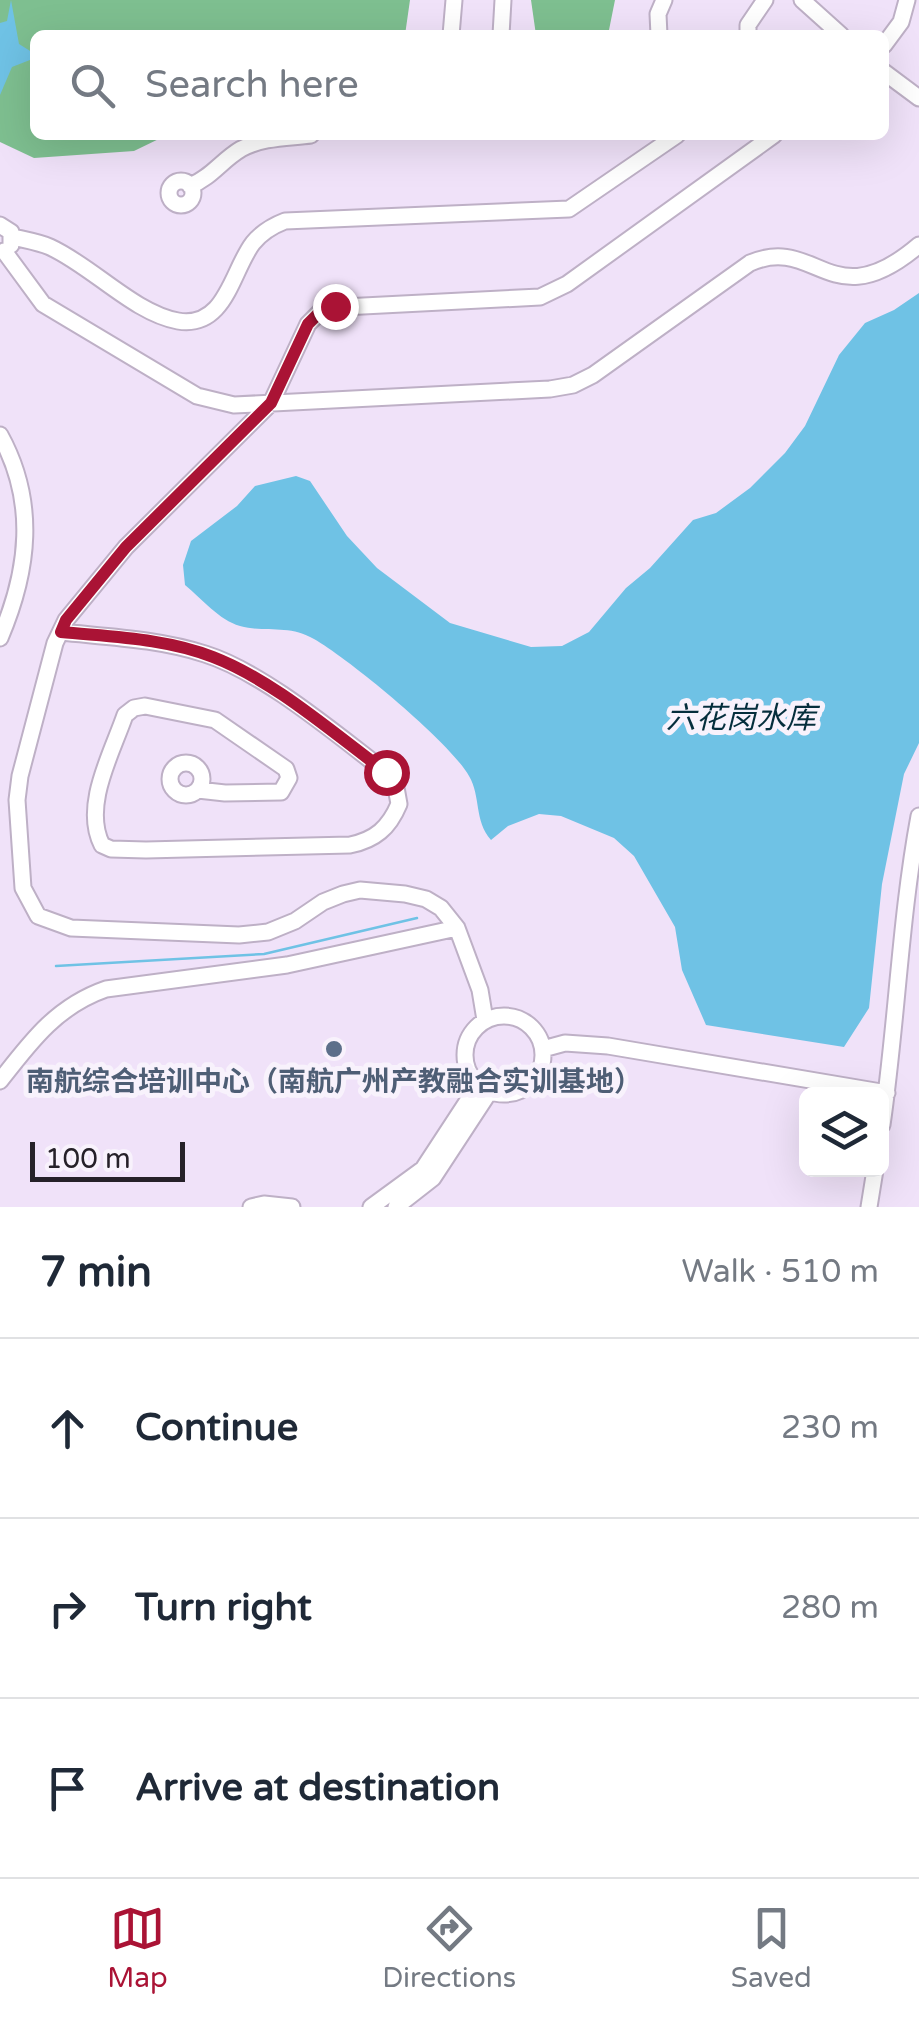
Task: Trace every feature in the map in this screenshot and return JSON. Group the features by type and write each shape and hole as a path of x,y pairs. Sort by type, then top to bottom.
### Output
{"street":[{"path":"451,30 454,0"},
{"path":"501,30 503,0"},
{"path":"659,30 658,14 664,0"},
{"path":"748,30 765,0"},
{"path":"802,0 835,30"},
{"path":"889,38 901,22 907,0"},
{"path":"889,76 919,98"},
{"path":"190,186 209,178 236,152 261,140"},
{"path":"5,247 50,247 157,314 190,322 215,310 251,246 272,226 285,221 569,209 669,140"},
{"path":"485,1020 480,990 457,928 442,908 426,899 360,890 323,902 295,922 268,932 239,935 71,928 38,916 24,888 17,800 20,776 61,632 66,620 126,547 271,403 308,324 324,308 540,297 567,284 767,140"},
{"path":"0,225 9,228 5,247 42,304 197,396 234,405 550,389 573,384 594,375 750,263 768,256 796,260 850,278 880,272 919,245"},
{"path":"0,435 21,482 27,533 16,595 0,638"},
{"path":"61,632 150,641 209,655 234,666 386,772 395,782 399,804 380,834 350,845 146,850 102,845 95,810 126,715 134,708 145,706 215,720 286,769 289,778 281,792 198,790"},
{"path":"887,1087 905,893 919,816"},
{"path":"0,1081 40,1028 94,993 137,983 219,976 457,928"},
{"path":"900,976 919,959"},
{"path":"508,1015 521,1019 534,1029 542,1049 544,1058 538,1075 528,1086 504,1094 484,1088 466,1066 465,1047 473,1030 485,1020 508,1015"},
{"path":"542,1049 565,1043 608,1046 856,1087"},
{"path":"371,1207 423,1169 484,1088"},
{"path":"396,1207 433,1178 484,1088"},
{"path":"869,1207 873,1177"},
{"path":"251,1207 292,1207"}],"green space":[{"path":"0,0 410,0 406,30 30,30 30,140 157,140 134,151 34,158 0,142"},
{"path":"531,0 615,0 609,30 535,30"}],"water":[{"path":"11,0 19,44 30,51 30,60 12,67 0,95 0,23 7,21"},
{"name":"六花岗水库","path":"919,293 919,743 904,774 882,884 869,1008 844,1047 706,1025 682,970 675,927 634,856 614,838 561,816 539,814 508,826 491,840 482,825 473,784 458,761 373,682 305,634 232,623 185,585 183,565 191,541 237,506 255,486 296,476 310,481 347,536 377,568 450,623 531,647 562,646 589,632 693,520 716,513 750,488 805,426 839,355 865,323"}],"waterway":[{"path":"56,966 264,954 417,918"}],"place":[{"name":"南航综合培训中心（南航广州产教融合实训基地）","path":"334,1049"}],"route":[{"path":"335,306 324,308 308,324 271,403 126,547 66,620 61,632 150,641 209,655 234,666 312,717 386,772"}]}
